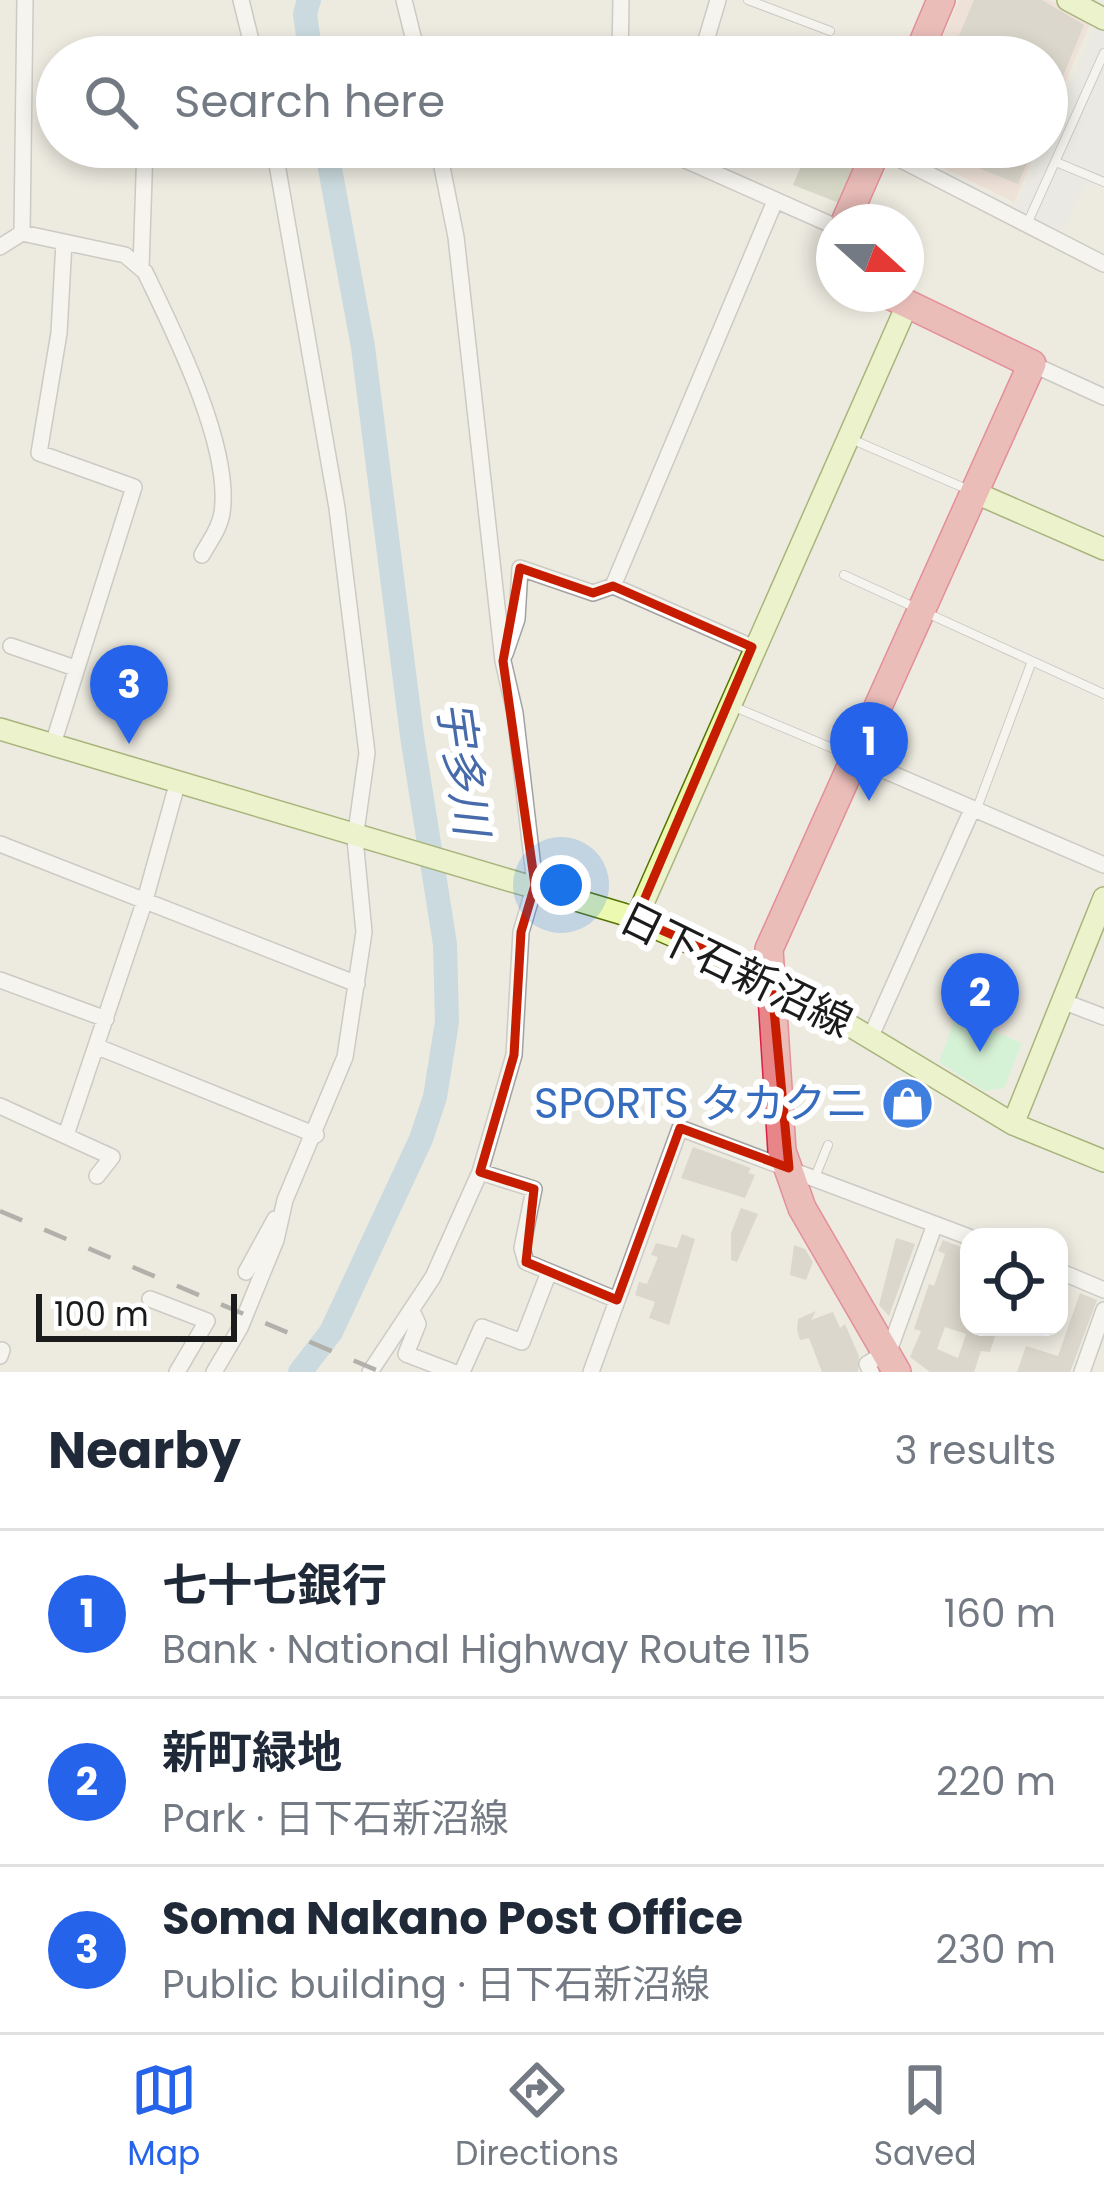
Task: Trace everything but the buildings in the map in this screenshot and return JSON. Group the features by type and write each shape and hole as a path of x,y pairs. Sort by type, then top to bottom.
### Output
{"highway":[{"path":"926,36 941,0"},
{"path":"852,204 868,168"},
{"path":"886,1360 802,1208 801,1174 782,1151 770,949 1033,364 924,312"}],"main road":[{"path":"1068,0 1104,19"},
{"path":"636,919 848,437 893,312"},
{"path":"976,493 1104,549"},
{"name":"日下石新沼線","path":"0,729 636,919 771,978 1012,1124 1104,1161"},
{"path":"1012,1124 1104,898"}],"street":[{"path":"22,233 25,0"},
{"path":"241,0 250,36"},
{"path":"404,0 413,36"},
{"path":"620,36 621,0"},
{"path":"707,36 718,0"},
{"path":"141,268 144,168"},
{"path":"246,1272 316,1135 345,1057 364,932 368,753 337,508 278,168"},
{"path":"370,1372 434,1277 481,1172 514,1055 521,932 531,884 515,712 502,661 456,237 442,168"},
{"path":"706,168 816,218"},
{"path":"919,168 1104,264"},
{"path":"614,586 775,201"},
{"path":"0,247 22,233 125,255 141,268 163,308 215,445 224,492 222,520 202,555"},
{"path":"52,744 134,487 39,453 58,333 64,242"},
{"path":"1033,364 1104,397"},
{"path":"502,661 517,619 520,568 593,593 614,586 752,647"},
{"path":"11,646 75,668"},
{"path":"858,759 1104,865"},
{"path":"67,1135 145,900 178,781"},
{"path":"871,1036 973,812"},
{"path":"0,844 357,984"},
{"path":"0,980 106,1019"},
{"path":"1063,1001 1104,1017"},
{"path":"98,1047 316,1135"},
{"path":"0,1106 112,1156 98,1177"},
{"path":"591,1372 680,1128 960,1234"},
{"path":"481,1172 534,1189 522,1248 526,1262 617,1300"},
{"path":"214,1372 240,1328 277,1240 285,1200"},
{"path":"886,1360 935,1224"},
{"path":"412,1311 418,1324 406,1354 457,1372 482,1327 522,1342 549,1272"},
{"path":"1068,1275 1104,1290"},
{"path":"150,1299 207,1321 177,1372"},
{"path":"1082,1372 1104,1310"}],"lane":[{"path":"748,0 830,31"},
{"path":"1068,133 1104,53"},
{"path":"1068,167 1104,182"},
{"path":"1027,224 1052,168"},
{"path":"848,437 976,493"},
{"path":"844,575 1104,694"},
{"path":"973,812 1032,661"},
{"path":"728,705 858,759"},
{"path":"801,1174 828,1144"},
{"path":"886,1360 910,1372"}],"highlighted area":[{"path":"520,568 593,593 613,586 752,647 636,919 771,978 789,1168 680,1128 617,1300 526,1262 534,1189 480,1172 514,1055 521,932 535,885 503,661"}],"shaded area":[{"path":"959,0 1049,0 1092,19 1068,76 1068,36 943,36"},
{"path":"1097,24 1104,28 1104,188 1086,181 1063,233 1014,209 1032,168 1068,168 1068,88"},
{"path":"800,168 853,168 839,203 793,185"},
{"path":"944,168 1029,168 1014,202"}],"green space":[{"path":"956,1016 1022,1043 1004,1088 984,1091 939,1062"}],"waterway":[{"name":"宇多川","path":"308,36 305,14 309,0"},
{"name":"宇多川","path":"300,1372 331,1332 421,1139 435,1097 447,1022 445,944 412,736 363,347 330,168"}],"railway":[{"path":"0,1211 381,1372"}],"place":[{"name":"Soma Nakano Post Office","path":"129,744"},
{"name":"七十七銀行","path":"869,801"},
{"name":"新町緑地","path":"980,1052"},
{"name":"SPORTS タカクニ","path":"907,1103"}]}
